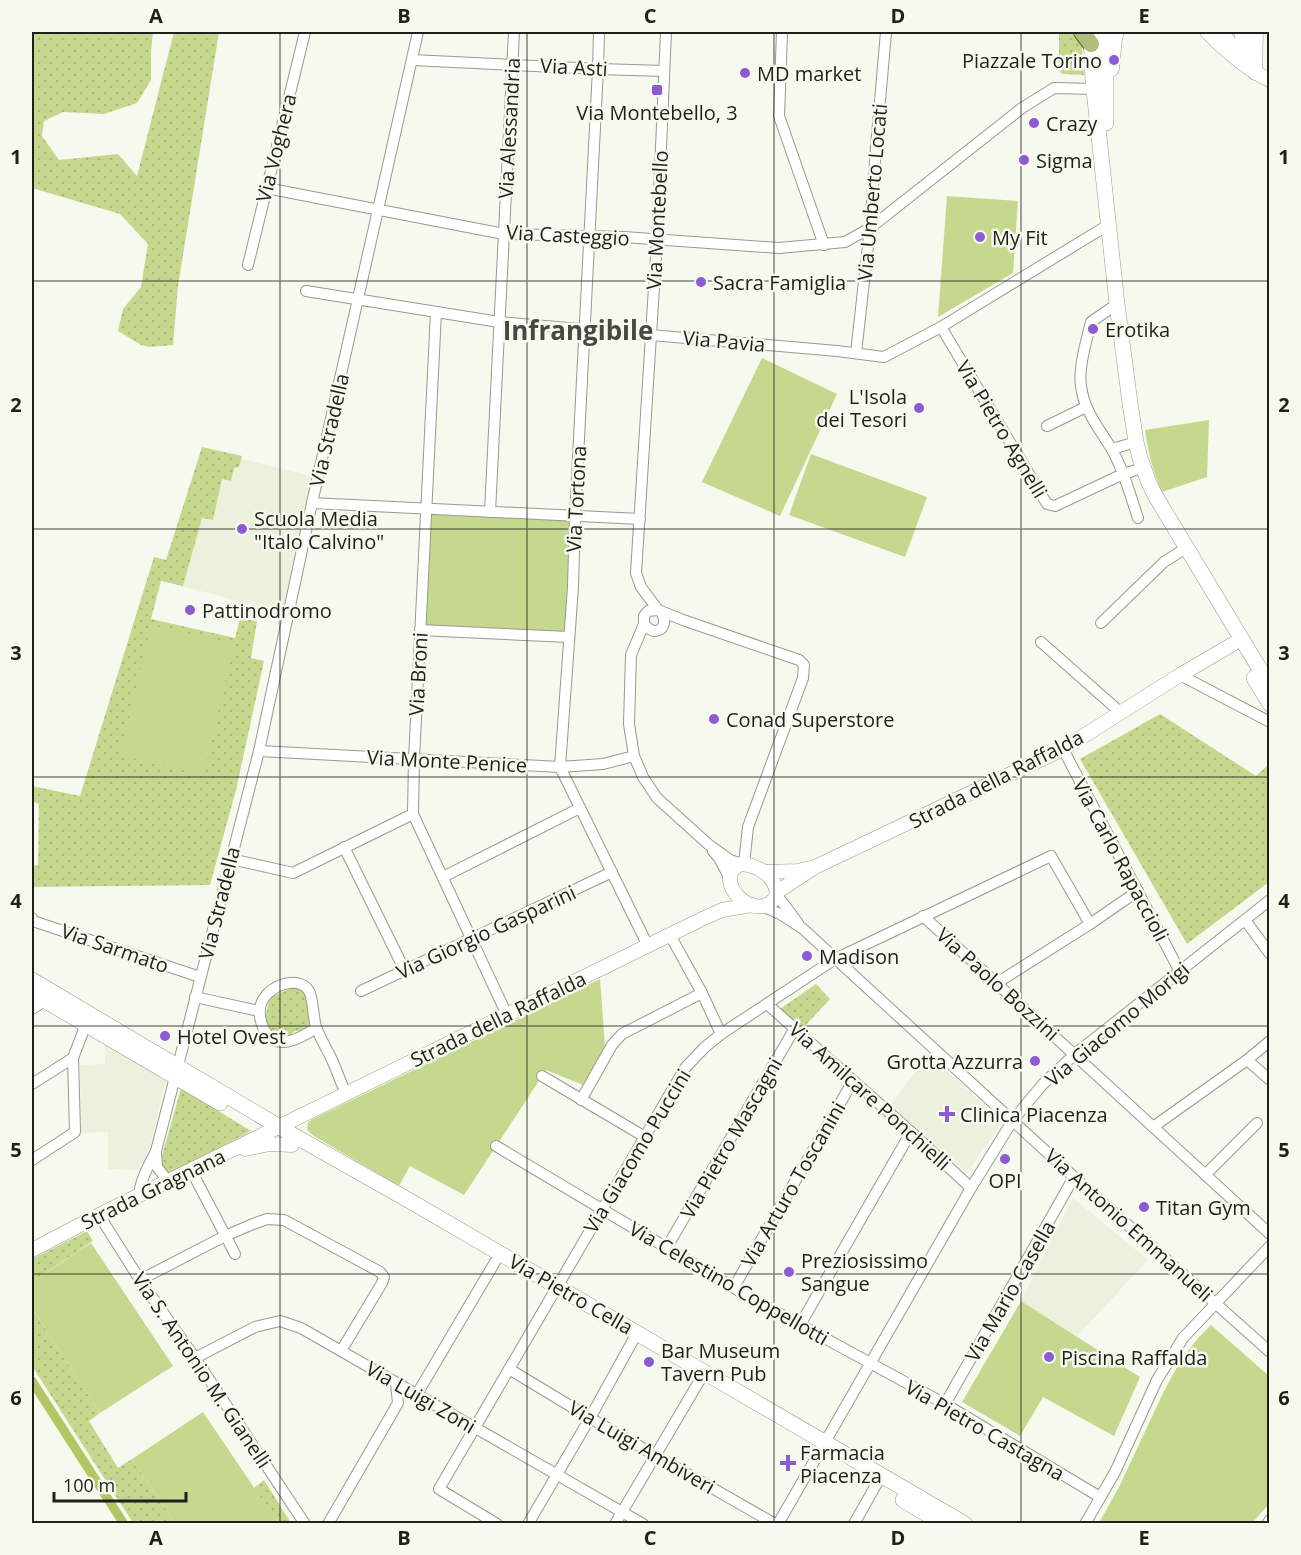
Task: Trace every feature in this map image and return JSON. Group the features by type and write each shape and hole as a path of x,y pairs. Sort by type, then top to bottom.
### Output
{"main road":[{"path":"1103,165 1106,113 1106,32"},
{"path":"1088,36 1117,304 1136,441 1134,470 1156,497 1233,644 1269,704"},
{"path":"1182,550 1269,686"},
{"path":"1233,644 1241,647 1269,693"},
{"path":"32,980 176,1072"},
{"path":"32,993 176,1072"},
{"name":"Via Pietro Cella","path":"176,1072 495,1262 555,1290"},
{"name":"Via Pietro Cella","path":"299,1144 410,1200 555,1290 879,1480 940,1520 964,1524"}],"street":[{"name":"Via Voghera","path":"248,265 305,32"},
{"name":"Via Stradella","path":"139,1196 146,1171 156,1151 259,751 418,32"},
{"name":"Via Alessandria","path":"490,512 514,32"},
{"name":"Via Tortona","path":"599,32 569,638 560,767 648,946"},
{"name":"Via Montebello","path":"645,618 641,587 636,573 657,240 666,32"},
{"path":"782,32 779,116 825,245"},
{"name":"Via Umberto Locati","path":"856,353 870,228 886,32"},
{"path":"1106,113 1116,32"},
{"path":"1207,32 1243,63 1269,81"},
{"path":"1222,32 1243,63"},
{"path":"1242,32 1243,63"},
{"path":"1256,32 1256,73"},
{"name":"Via Asti","path":"412,60 664,71"},
{"name":"Via Casteggio","path":"266,188 504,234 589,236 779,248 825,245 845,242 870,228 1022,108 1054,88 1094,89"},
{"name":"Via Pavia","path":"306,291 500,322 884,357 941,327 1108,225"},
{"path":"1117,304 1091,322 1080,384 1086,407 1098,430 1112,449 1134,470 1138,518"},
{"name":"Via Broni","path":"436,312 412,814 507,1015"},
{"name":"Via Pietro Agnelli","path":"941,327 1047,504 1055,506 1134,470"},
{"path":"1047,426 1086,407"},
{"path":"1112,449 1136,441"},
{"path":"312,503 640,519"},
{"path":"1101,623 1164,562 1182,550"},
{"name":"Via Montebello","path":"641,587 660,611"},
{"path":"752,867 746,846 748,827 803,678 804,665 799,660 660,611 651,610 645,618 631,655 629,724 634,756 643,777 657,798 708,844 730,860 752,867 772,879 777,893"},
{"path":"660,611 665,618 664,625"},
{"path":"645,618 648,630 654,631"},
{"path":"635,643 664,625 683,620"},
{"path":"420,630 569,638"},
{"path":"1041,642 1120,712"},
{"name":"Strada della Raffalda","path":"274,1129 722,910 770,904 777,893 815,867 1063,749 1233,644"},
{"path":"1180,675 1269,722"},
{"name":"Via Carlo Rapaccioli","path":"1063,749 1179,970"},
{"name":"Via Monte Penice","path":"259,751 560,767 603,764 634,756"},
{"path":"442,877 580,808"},
{"path":"231,859 293,873 412,814"},
{"path":"708,844 719,858 731,884 745,902 757,905"},
{"path":"344,847 405,971"},
{"name":"Via Giacomo Puccini","path":"497,1524 439,1489 685,1068 705,1047 835,959 1051,856 1090,924"},
{"path":"722,910 731,884 731,871 735,867 752,867"},
{"name":"Strada della Raffalda","path":"752,867 798,871 815,867"},
{"name":"Via Giorgio Gasparini","path":"361,991 612,872"},
{"path":"997,983 1138,891"},
{"name":"Via Antonio Emmanueli","path":"777,893 802,928"},
{"name":"Via Giacomo Morigi","path":"776,1524 971,1188 1013,1120 1043,1084 1075,1054 1269,900"},
{"name":"Via Antonio Emmanueli","path":"757,905 780,914 802,928 1269,1352"},
{"name":"Via Paolo Bozzini","path":"923,916 1269,1234"},
{"name":"Via Sarmato","path":"32,918 33,921 200,977"},
{"path":"1245,920 1269,954"},
{"path":"670,935 702,993 721,1034"},
{"path":"316,1028 292,1042 277,1042 268,1036 261,1022 261,1002 271,989 298,983 304,985 310,992 316,1028 334,1063 346,1094"},
{"path":"581,1100 612,1045 622,1034 702,993"},
{"path":"195,997 260,1011"},
{"path":"32,1009 45,1001"},
{"name":"Via Amilcare Ponchielli","path":"767,1004 971,1188"},
{"path":"32,1160 75,1132 73,1058 86,1024"},
{"name":"Via Pietro Mascagni","path":"667,1247 795,1028"},
{"path":"1154,1127 1269,1041"},
{"path":"32,1084 73,1058"},
{"path":"1247,1059 1269,1080"},
{"path":"542,1076 645,1137"},
{"name":"Via Arturo Toscanini","path":"734,1287 854,1081"},
{"path":"225,1153 270,1144 299,1144 306,1114"},
{"path":"1206,1175 1257,1123"},
{"name":"Strada Gragnana","path":"32,1250 274,1129"},
{"path":"800,1325 911,1132"},
{"name":"Via Celestino Coppellotti","path":"495,1146 870,1364"},
{"path":"156,1151 157,1167 168,1181"},
{"path":"191,1170 235,1254"},
{"name":"Via Mario Casella","path":"945,1404 1074,1177"},
{"name":"Via S. Antonio M. Gianelli","path":"99,1215 140,1280 195,1358 305,1524"},
{"path":"140,1280 225,1236 267,1219 284,1220 380,1272 384,1277 341,1351"},
{"path":"1085,1524 1115,1472 1157,1380 1183,1338 1269,1246"},
{"path":"417,1394 495,1262"},
{"name":"Via Luigi Zoni","path":"195,1358 255,1327 280,1321 302,1328 643,1524"},
{"path":"528,1524 634,1337"},
{"name":"Via Pietro Castagna","path":"870,1364 945,1404 1100,1497"},
{"name":"Via Luigi Ambiveri","path":"509,1369 776,1524"},
{"path":"615,1524 701,1376"},
{"path":"328,1524 398,1403 396,1383"},
{"path":"854,1524 879,1480"},
{"path":"1267,1524 1269,1520"}],"shaded area":[{"name":"Scuola Media \"Italo Calvino\"","path":"204,450 312,476 282,613 171,583"},
{"path":"105,1044 166,1079 151,1142 137,1170 108,1169 108,1132 81,1133 80,1065 105,1064"},
{"name":"Clinica Piacenza","path":"928,1054 1003,1122 967,1173 890,1106"},
{"path":"1073,1198 1148,1260 1077,1336 1021,1301"}],"green space":[{"path":"32,32 153,32 151,80 137,103 104,114 63,112 44,121 42,136 59,160 118,154 137,176 174,32 219,32 178,286 173,345 149,347 141,345 118,331 123,309 141,287 148,244 120,214 32,188"},
{"path":"1057,32 1075,32 1081,38 1084,75 1063,74 1059,71 1059,35"},
{"name":"My Fit","path":"947,196 1018,201 1013,273 938,317"},
{"path":"762,358 837,394 780,516 702,482"},
{"path":"1209,420 1207,477 1162,492 1151,462 1145,430"},
{"path":"202,447 242,456 239,467 234,468 231,481 222,479 213,520 202,518 183,586 161,581 151,619 235,638 240,618 257,621 251,658 264,661 236,790 210,885 32,887 32,866 38,865 39,804 32,801 32,786 80,796 154,557 166,560"},
{"path":"811,454 927,497 905,557 789,515"},
{"path":"430,512 572,519 566,632 424,625"},
{"path":"151,625 234,644 204,775 120,755"},
{"path":"1160,714 1256,776 1269,764 1269,882 1187,944 1080,759"},
{"path":"600,979 605,1046 583,1085 546,1070 464,1195 410,1166 399,1186 307,1130 308,1122 313,1119"},
{"path":"816,984 830,999 803,1028 780,1009"},
{"path":"291,988 299,988 306,994 310,1013 309,1023 305,1030 295,1031 283,1038 269,1030 265,1019 269,1001 273,996"},
{"path":"181,1088 251,1131 171,1173 163,1170 160,1163"},
{"path":"87,1231 93,1241 32,1282 32,1259"},
{"path":"91,1243 173,1366 100,1413 32,1308 32,1282"},
{"name":"Piscina Raffalda","path":"1021,1301 1140,1377 1114,1436 1043,1397 1020,1436 962,1402"},
{"path":"32,1308 100,1413 89,1421 118,1468 132,1459 175,1523 133,1523 32,1366"},
{"path":"1211,1325 1269,1376 1269,1504 1252,1523 1099,1523 1182,1358"},
{"path":"203,1412 278,1523 175,1523 132,1459"},
{"path":"264,1480 291,1523 278,1523 254,1488"}],"waterway":[{"path":"32,1381 124,1524"}],"place":[{"name":"Piazzale Torino","path":"1114,60"},
{"name":"MD market","path":"745,73"},
{"name":"Via Montebello, 3","path":"657,90"},
{"name":"Crazy","path":"1034,123"},
{"name":"Sigma","path":"1024,160"},
{"name":"My Fit","path":"980,237"},
{"name":"Sacra Famiglia","path":"701,282"},
{"name":"Erotika","path":"1093,329"},
{"name":"L'Isola dei Tesori","path":"919,408"},
{"name":"Scuola Media \"Italo Calvino\"","path":"242,529"},
{"name":"Pattinodromo","path":"190,610"},
{"name":"Conad Superstore","path":"714,719"},
{"name":"Madison","path":"807,956"},
{"name":"Hotel Ovest","path":"165,1036"},
{"name":"Grotta Azzurra","path":"1035,1061"},
{"name":"Clinica Piacenza","path":"947,1114"},
{"name":"OPI","path":"1005,1159"},
{"name":"Titan Gym","path":"1144,1207"},
{"name":"Preziosissimo Sangue","path":"789,1272"},
{"name":"Piscina Raffalda","path":"1049,1357"},
{"name":"Bar Museum Tavern Pub","path":"649,1362"},
{"name":"Farmacia Piacenza","path":"788,1463"}],"district":[{"name":"Infrangibile","path":"578,330"}]}
